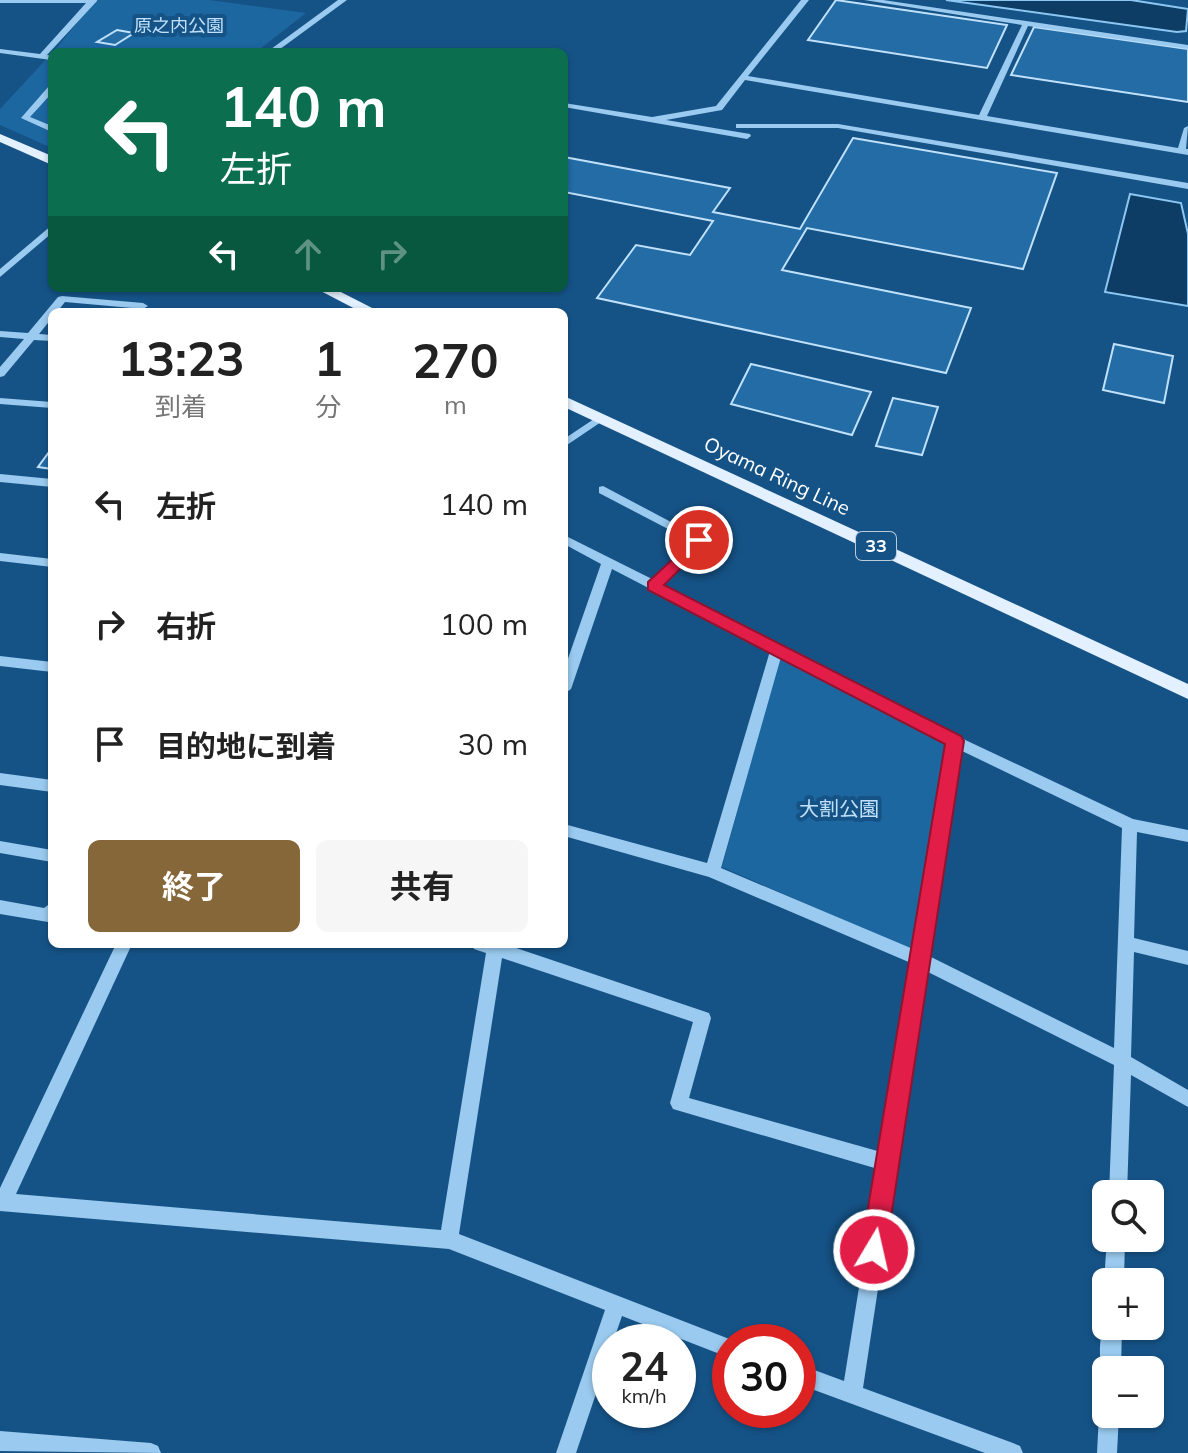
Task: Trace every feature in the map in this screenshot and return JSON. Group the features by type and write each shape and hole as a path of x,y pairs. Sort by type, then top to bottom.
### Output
{"main road":[{"path":"0,138 48,159"},
{"path":"327,292 348,307"},
{"name":"Oyama Ring Line","path":"568,403 1188,692"}],"street":[{"path":"0,1 93,0"},
{"path":"55,48 93,0"},
{"path":"277,48 343,0"},
{"path":"652,120 719,108 805,0"},
{"path":"868,0 1188,47"},
{"path":"982,118 1026,23"},
{"path":"0,51 48,57"},
{"path":"745,78 1185,152 1188,128"},
{"path":"48,92 25,118 48,127"},
{"path":"568,106 747,136 719,108"},
{"path":"739,126 838,126 1188,186"},
{"path":"0,274 48,232"},
{"path":"55,308 62,299 143,306"},
{"path":"0,374 48,317"},
{"path":"0,334 48,338"},
{"path":"0,401 48,405"},
{"path":"568,441 600,418"},
{"path":"0,478 48,483"},
{"path":"603,490 699,540 653,586"},
{"path":"568,541 954,741 1130,825 1188,836"},
{"path":"0,557 48,563"},
{"path":"568,669 608,562"},
{"path":"712,871 777,649"},
{"path":"0,661 48,667"},
{"path":"852,1394 954,741"},
{"path":"0,779 48,785"},
{"path":"1119,1180 1130,825"},
{"path":"568,831 712,871 919,959 1123,1061 1188,1099"},
{"path":"0,847 48,855"},
{"path":"0,907 48,915"},
{"path":"1127,943 1188,958"},
{"path":"122,948 1,1202 449,1240 712,1341"},
{"path":"449,1240 491,948"},
{"path":"500,948 703,1018 679,1103 887,1163"},
{"path":"566,1453 616,1305"},
{"path":"816,1381 1013,1453"},
{"path":"1107,1453 1108,1428"},
{"path":"0,1441 151,1453"}],"green space":[{"name":"原之内公園","path":"96,0 209,0 306,13 261,48 56,48"},
{"path":"48,57 48,146 0,125 0,109"},
{"name":"大割公園","path":"780,657 949,742 913,950 722,867"}],"shaded area":[{"path":"946,0 1131,0 1188,9 1186,31 1177,32"},
{"path":"1130,194 1181,203 1188,234 1188,306 1105,292"}],"building":[{"path":"836,0 1007,25 987,68 808,40"},
{"path":"1034,27 1188,49 1188,102 1011,75"},
{"path":"117,30 134,33 115,45 97,42"},
{"path":"853,138 1057,173 1023,269 807,228 782,270 971,308 946,373 597,298 636,245 690,255 713,221 568,193 568,158 730,188 713,212 800,229"},
{"path":"1114,344 1173,356 1164,403 1103,390"},
{"path":"751,364 871,392 852,435 731,404"},
{"path":"893,398 938,407 922,455 876,446"},
{"path":"48,453 48,468 38,467"}],"route":[{"path":"699,540 653,586 954,741 874,1250"}]}
